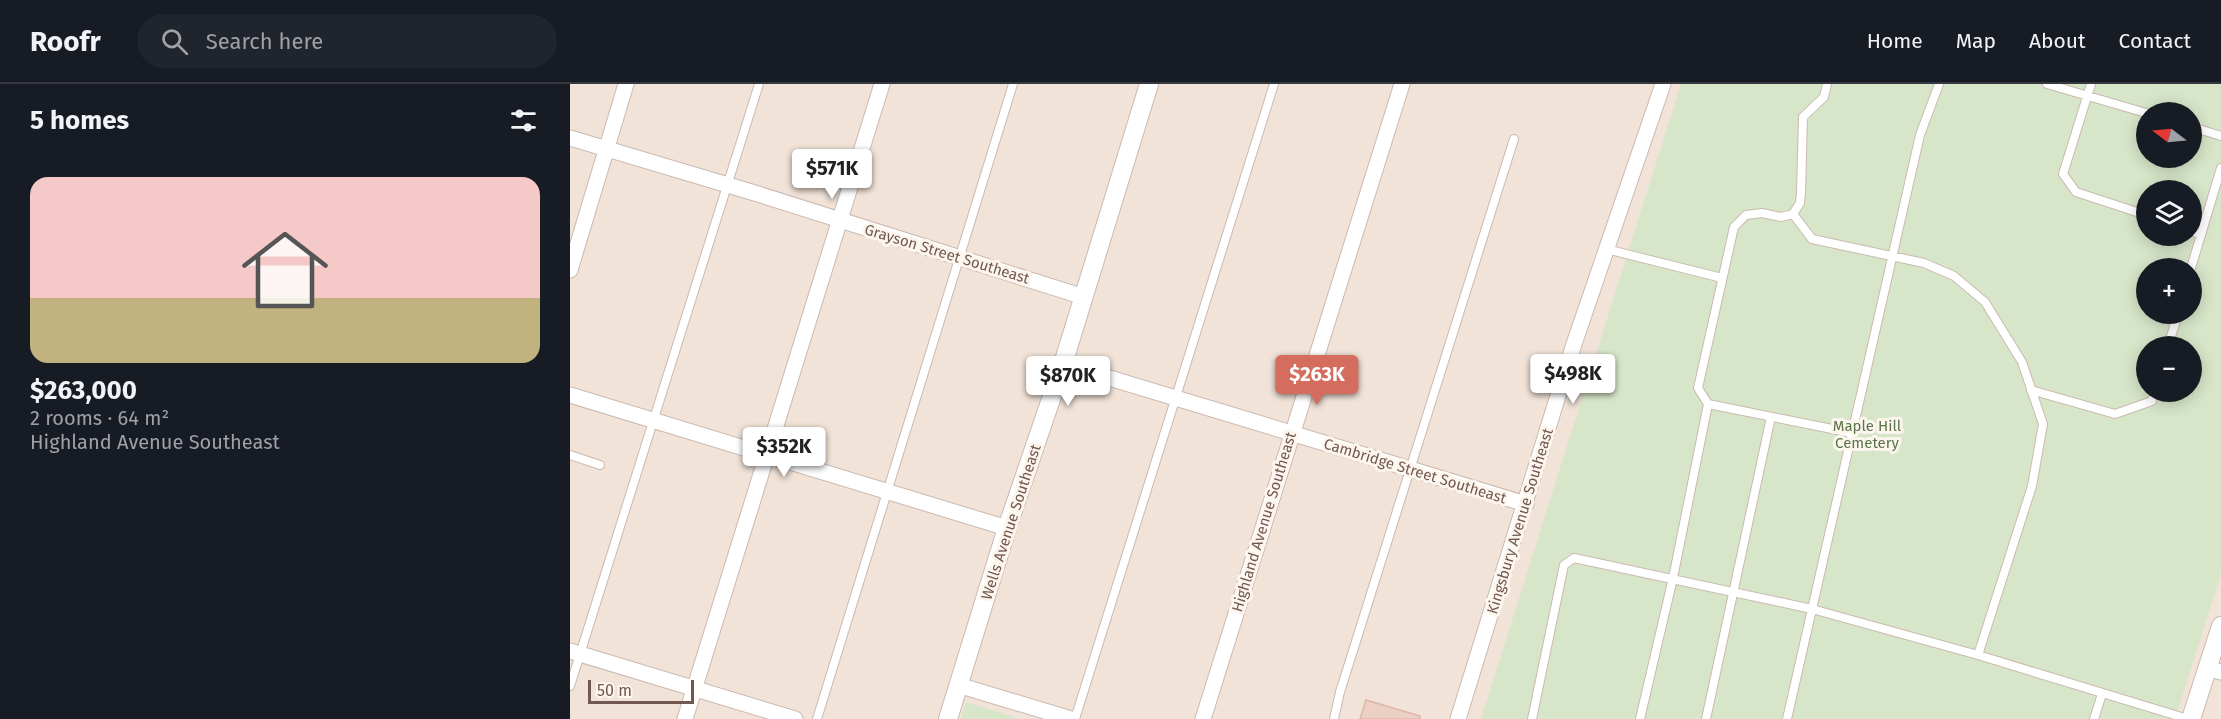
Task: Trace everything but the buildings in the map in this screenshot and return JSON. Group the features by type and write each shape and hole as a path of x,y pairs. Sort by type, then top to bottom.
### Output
{"street":[{"path":"570,270 626,84"},
{"path":"685,719 882,84"},
{"name":"Wells Avenue Southeast","path":"948,719 1007,528 1063,364 1149,84"},
{"name":"Highland Avenue Southeast","path":"1203,719 1402,84"},
{"name":"Kingsbury Avenue Southeast","path":"1458,719 1574,344 1663,84"},
{"name":"Grayson Street Southeast","path":"570,138 1084,297"},
{"name":"Cambridge Street Southeast","path":"1063,364 1526,504"},
{"path":"570,395 1007,528"},
{"path":"2189,719 2214,670 2221,626"},
{"path":"575,652 795,719"},
{"path":"958,685 1073,719"}],"lane":[{"path":"570,686 575,652 653,421 759,84"},
{"path":"817,719 1013,84"},
{"path":"1073,719 1274,84"},
{"path":"1640,719 1673,578 1708,404 1698,388 1734,227 1746,215 1762,213 1781,217 1793,214 1800,203 1803,117 1824,97 1827,84"},
{"path":"1787,719 1920,135 1939,84"},
{"path":"2047,84 2136,110"},
{"path":"2091,84 2063,174 2076,192 2136,212"},
{"path":"2202,130 2221,136"},
{"path":"1334,719 1340,692 1514,139"},
{"path":"2202,232 2221,168"},
{"path":"1793,214 1812,239 1924,263 1954,276 1985,302 2022,362 2043,424 2032,486 1978,655"},
{"path":"1606,249 1722,278"},
{"path":"2031,390 2115,414 2149,402"},
{"path":"1708,404 1852,433"},
{"path":"1706,719 1771,417"},
{"path":"570,455 600,465"},
{"path":"1532,719 1564,565 1574,558 1812,609 1978,655 2189,719"},
{"path":"2094,719 2102,694"}],"shaded area":[{"path":"570,84 2221,84 2221,719 570,719"}],"green space":[{"name":"Maple Hill Cemetery","path":"1681,84 2221,84 2221,574 2175,719 1481,719"},
{"path":"966,702 1020,719 961,719"}]}
